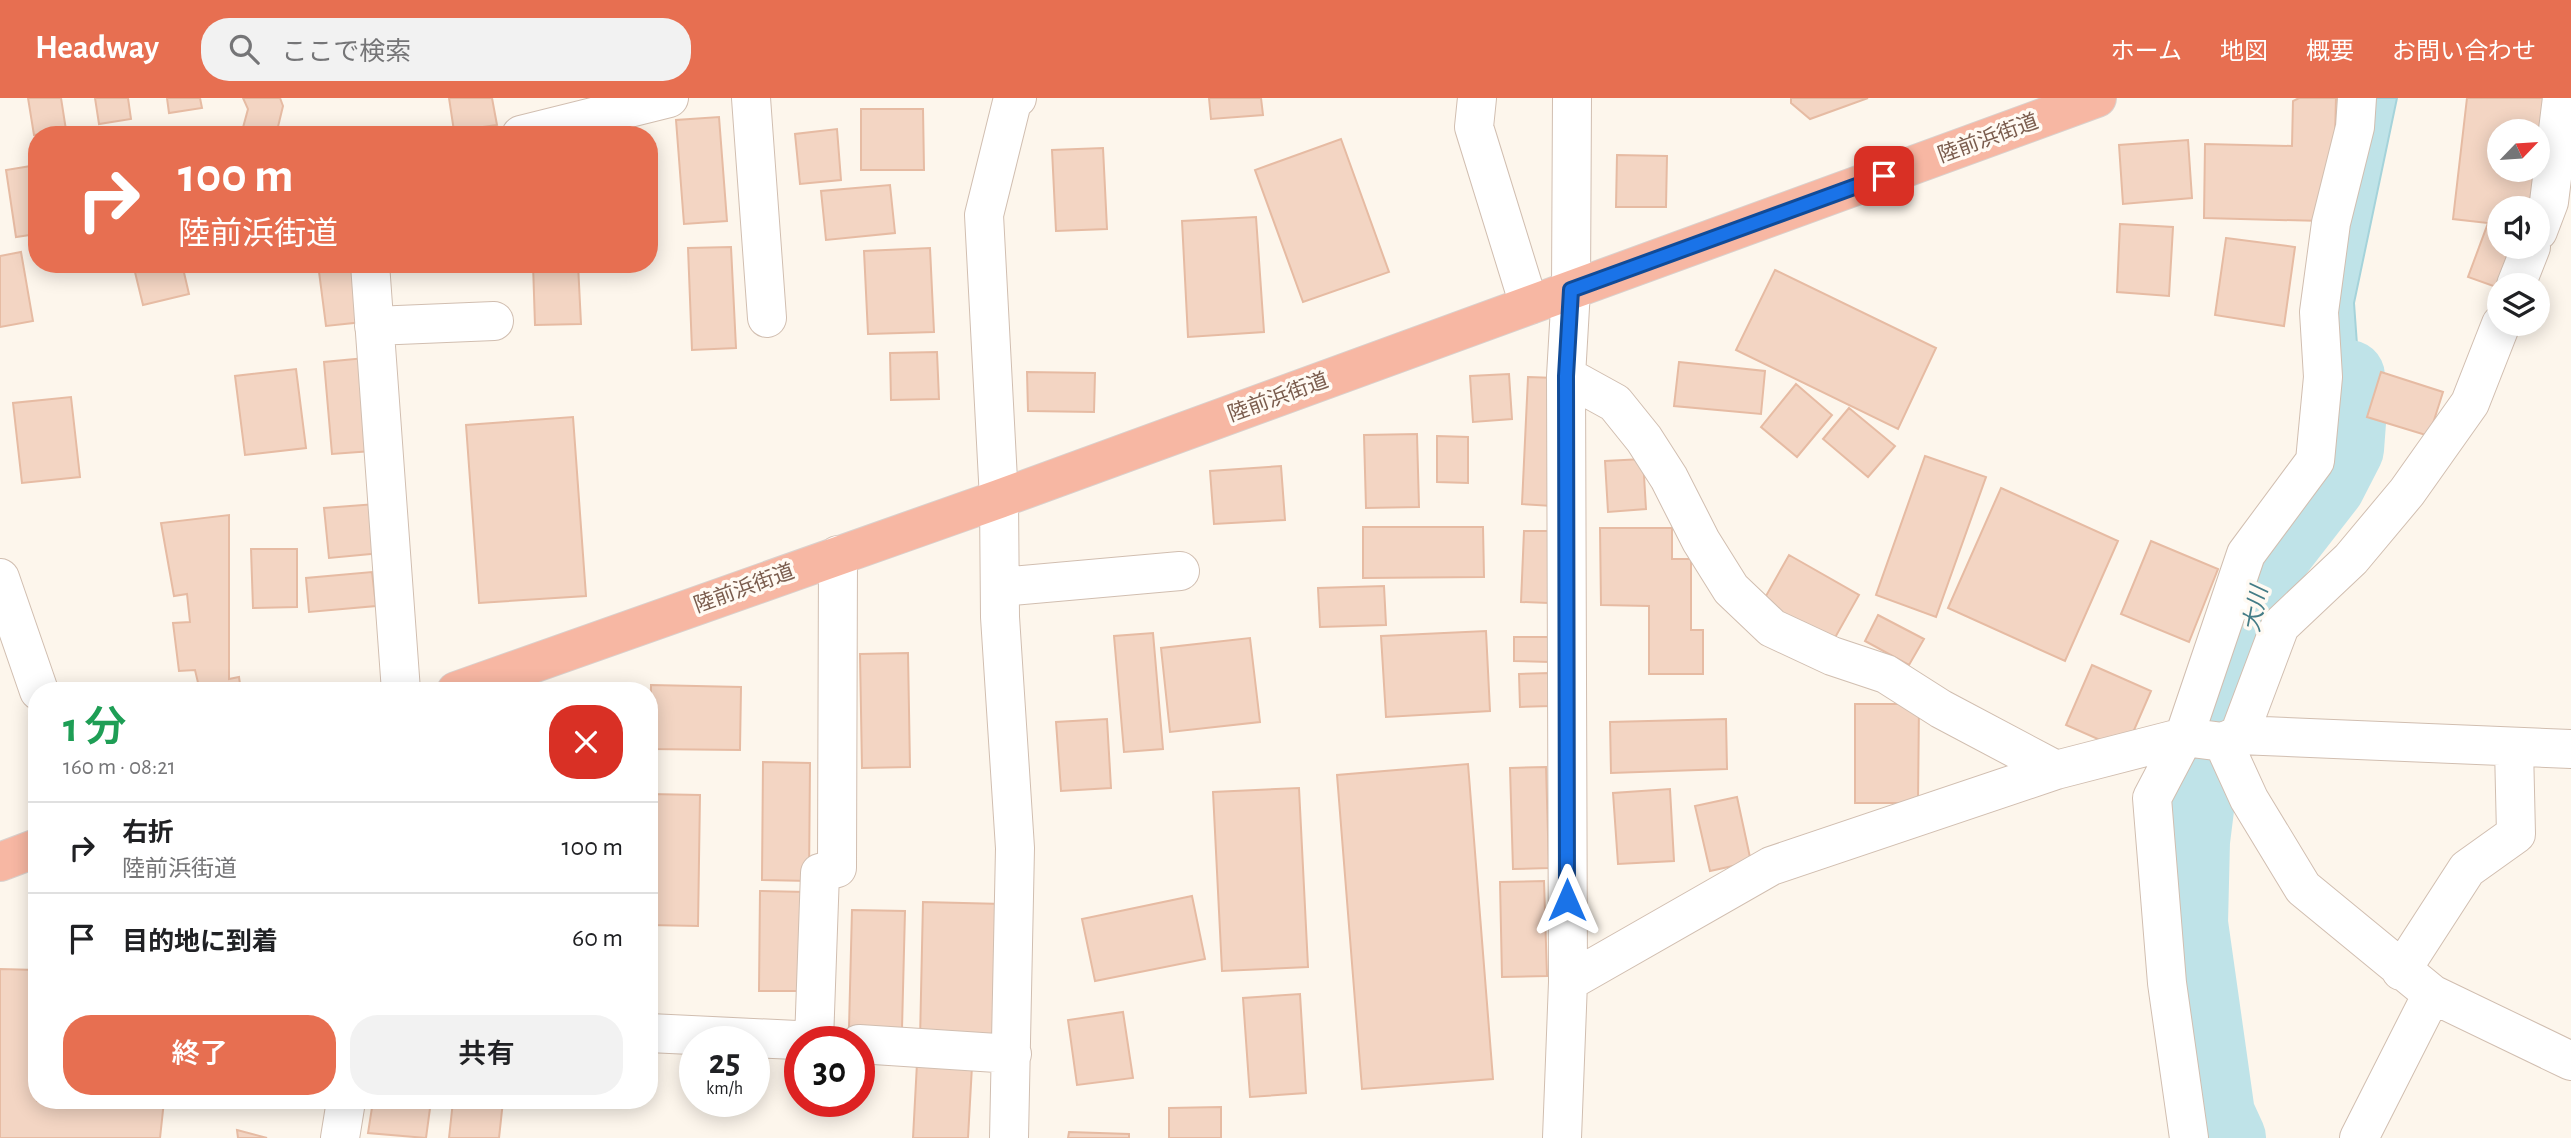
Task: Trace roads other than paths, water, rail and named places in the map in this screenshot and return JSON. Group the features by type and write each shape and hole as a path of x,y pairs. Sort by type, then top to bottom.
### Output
{"highway":[{"name":"陸前浜街道","path":"481,682 999,499 2094,99"},
{"path":"0,862 28,851"}],"street":[{"path":"558,126 669,98"},
{"path":"751,98 767,317"},
{"path":"1477,98 1474,127 1529,305"},
{"path":"1562,1138 1568,982 1566,376 1571,290 1572,98"},
{"path":"2189,1138 2167,983 2152,798 2184,737 2246,554 2315,461 2323,377 2319,312 2331,223 2355,127 2357,98"},
{"path":"2550,196 2562,98"},
{"path":"1009,1138 1016,848 1000,587 999,499 984,215 1010,99"},
{"path":"371,273 400,682"},
{"path":"374,326 494,321"},
{"path":"2496,336 2470,403 2407,492 2351,559 2280,626 2231,739 2249,799 2303,888 2432,994 2571,1061"},
{"path":"1566,376 1615,403 1669,478 1701,541 1731,589 1772,628 1832,656 1886,674 1941,709 2056,770"},
{"path":"816,1026 820,873 837,868 838,555"},
{"path":"1000,587 1180,572"},
{"path":"0,579 36,682"},
{"path":"1568,982 1771,866 2056,770 2184,737 2571,749"},
{"path":"2401,971 2467,869 2516,834 2514,748"},
{"path":"2359,1138 2432,994"},
{"path":"658,1033 784,1039"},
{"path":"875,1045 1012,1054"},
{"path":"340,1138 345,1109"}],"water":[{"path":"2368,98 2397,98 2354,303 2362,414 2360,450 2317,529 2302,531 2287,562 2291,583 2264,631 2237,717 2210,725 2254,581 2298,512 2328,500 2340,477 2334,465 2337,413 2332,299"},
{"path":"2191,769 2215,789 2204,814 2211,1110 2221,1138 2211,1138 2192,1073 2176,861 2177,806"}],"waterway":[{"name":"大川","path":"2230,1138 2219,1114 2192,923 2194,841 2202,777 2216,729 2247,651 2263,571 2329,486 2348,449 2351,409 2349,376"}]}
